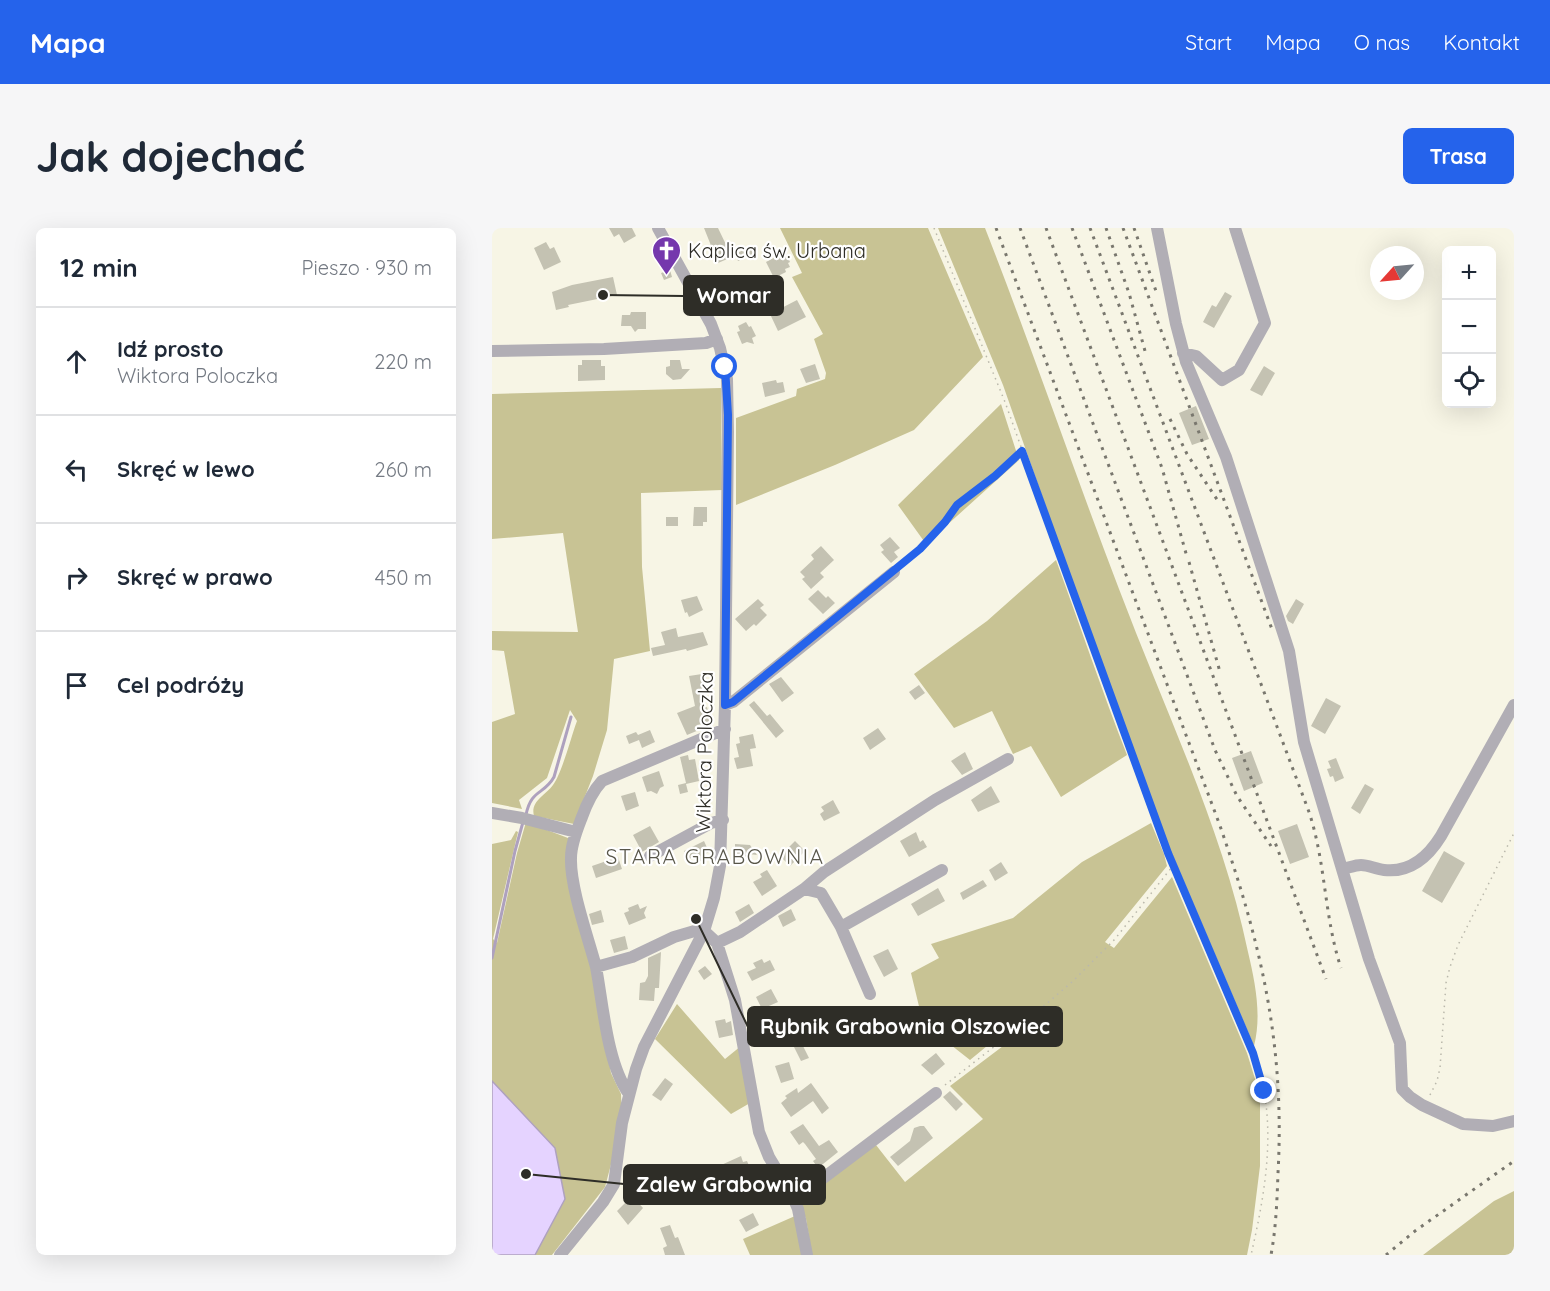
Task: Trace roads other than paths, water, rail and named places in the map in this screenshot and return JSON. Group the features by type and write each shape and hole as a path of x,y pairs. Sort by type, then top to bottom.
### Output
{"street":[{"name":"Wiktora Poloczka","path":"560,1255 603,1202 614,1184 622,1123 644,1047 704,931 718,878 723,820 725,729 728,400 725,367 717,339 689,282 658,228"},
{"path":"1157,228 1183,353 1190,375 1226,457 1283,630 1292,666 1300,727 1369,959 1400,1043 1402,1089 1422,1105 1463,1124 1493,1126 1514,1121"},
{"path":"1183,353 1196,356 1222,380 1239,370 1265,323 1235,228"},
{"path":"492,351 706,343 717,339"},
{"path":"725,705 733,702 894,572"},
{"path":"1342,869 1360,865 1381,870 1399,870 1414,864 1427,854 1440,836 1514,705"},
{"path":"629,1094 618,1075 610,1046 596,967 571,865 576,832 592,792 602,781 725,729"},
{"path":"717,943 740,932 804,889 824,872 934,800 1008,759"},
{"path":"492,813 576,832"},
{"path":"650,856 711,823 723,820"},
{"path":"841,927 942,870"},
{"path":"804,889 821,893 841,927 870,994"},
{"path":"596,967 632,957 674,937 698,930 704,931 717,943 735,1000 759,1132 773,1165 792,1195 801,1220 807,1255"},
{"path":"792,1195 814,1185 936,1094"}],"waterway":[{"path":"526,815 534,796 554,777 571,717"},
{"path":"492,958 523,822"}],"railway":[{"path":"996,228 1219,823 1247,910 1267,995 1278,1081 1278,1183 1271,1255"},
{"path":"1020,228 1215,750 1237,796 1271,846"},
{"path":"1046,228 1326,979"},
{"path":"1072,228 1162,468 1187,557"},
{"path":"1090,228 1309,812 1315,831 1331,929 1341,968"},
{"path":"1106,228 1129,293 1145,351"},
{"path":"1123,228 1273,632"},
{"path":"1134,228 1157,294"},
{"path":"1170,419 1187,454 1220,504"},
{"path":"1189,562 1220,672"},
{"path":"1386,1255 1415,1231 1514,1161"}],"place":[{"name":"Kaplica św. Urbana","path":"667,276"},
{"name":"Womar","path":"603,295"},
{"name":"Rybnik Grabownia Olszowiec","path":"696,919"},
{"name":"Zalew Grabownia","path":"526,1174"}],"district":[{"name":"STARA GRABOWNIA","path":"715,856"}]}
